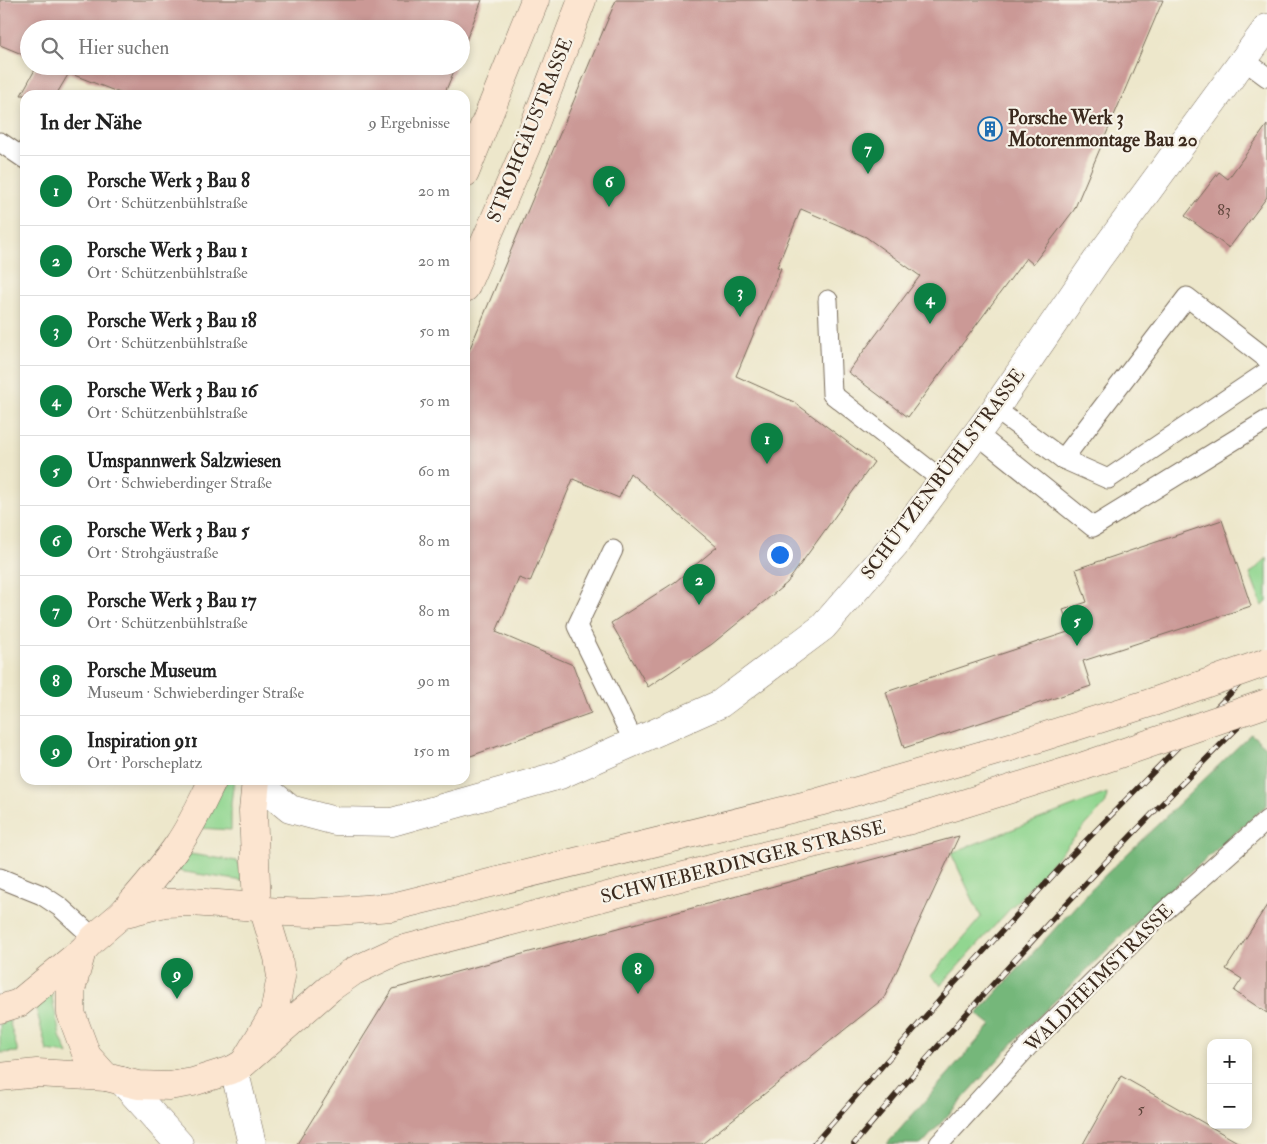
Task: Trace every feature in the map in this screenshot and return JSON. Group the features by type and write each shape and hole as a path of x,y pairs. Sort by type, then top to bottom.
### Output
{"main road":[{"path":"470,160 534,0"},
{"name":"STROHGÄUSTRASSE","path":"470,276 526,147 582,0"},
{"path":"122,914 165,903 192,902 309,913 392,907 819,802 1014,746 1153,702 1267,662"},
{"name":"SCHWIEBERDINGER STRASSE","path":"239,1066 330,988 354,970 397,951 726,865 911,820 1084,766 1267,703"},
{"path":"0,1010 19,1003 122,914 155,876 178,845 194,820 211,785"},
{"path":"0,1077 37,1073 114,1079 138,1085 170,1086 193,1082 239,1066 274,1013 281,977 278,957 260,909 253,811 256,785"},
{"path":"88,945 71,990 71,1013 87,1056 114,1079"}],"street":[{"name":"SCHÜTZENBÜHLSTRASSE","path":"262,785 290,809 335,821 392,822 560,775 720,704 823,627 896,543 977,434 1097,260 1267,28"},
{"path":"239,1066 252,1144"},
{"path":"114,1079 179,1144"}],"lane":[{"path":"1244,60 1267,77"},
{"path":"0,142 20,156"},
{"path":"1063,459 1187,296 1267,359"},
{"path":"828,300 832,394 942,480"},
{"path":"995,409 1063,459 1108,479 1267,372"},
{"path":"977,434 1093,527 1267,420"},
{"path":"613,550 577,626 634,742"},
{"name":"WALDHEIMSTRASSE","path":"939,1144 1047,1028 1158,917 1267,820"},
{"path":"0,878 42,895 60,907 88,945"}],"green space":[{"path":"1267,558 1267,602 1262,606 1250,574"},
{"path":"1251,734 1267,748 1267,805 1151,907 1023,1032 922,1144 887,1144 991,1025 977,1014 1092,888"},
{"path":"223,785 233,785 231,830 199,828"},
{"path":"1107,793 1106,803 941,985 931,976 981,917 951,853"},
{"path":"183,853 237,861 243,881 172,870"},
{"path":"51,992 60,1036 68,1054 47,1051 35,1004"},
{"path":"9,1020 18,1052 0,1053 0,1024"}],"building":[{"path":"0,0 482,0 470,30 470,20 20,20 20,53 0,45"},
{"path":"616,0 1163,0 1074,210 1033,264 1026,258 908,417 848,372 920,276 866,237 801,209 777,267 781,268 736,376 794,402 874,462 787,583 712,644 648,687 611,623 675,582 717,547 630,473 619,498 573,479 530,582 519,578 496,632 573,665 591,713 470,756 470,348"},
{"path":"32,75 68,75 59,90 24,90"},
{"path":"74,75 452,75 446,90 112,90"},
{"path":"1267,125 1267,197 1229,248 1185,216 1219,172 1228,179"},
{"path":"1222,520 1251,606 1083,661 1091,686 904,748 886,692 1071,631 1063,610 1087,602 1076,569"},
{"path":"959,836 884,998 702,1144 297,1144 393,989"},
{"path":"1267,905 1267,1013 1234,991 1242,979 1226,969"},
{"path":"1121,1076 1207,1125 1207,1129 1215,1129 1241,1144 1083,1144"}],"railway":[{"path":"814,1144 952,986 1068,859 1267,656"},
{"path":"854,1144 953,1029 1055,916 1160,806 1267,699"}],"place":[{"name":"Porsche Werk 3 Motorenmontage Bau 20","path":"990,129"},
{"name":"Porsche Werk 3 Bau 17","path":"868,174"},
{"name":"Porsche Werk 3 Bau 5","path":"609,207"},
{"name":"Porsche Werk 3 Bau 18","path":"740,317"},
{"name":"Porsche Werk 3 Bau 16","path":"930,324"},
{"name":"Porsche Werk 3 Bau 8","path":"767,464"},
{"name":"Porsche Werk 3 Bau 1","path":"699,605"},
{"name":"Umspannwerk Salzwiesen","path":"1077,646"},
{"name":"Porsche Museum","path":"638,994"},
{"name":"Inspiration 911","path":"177,999"}]}
